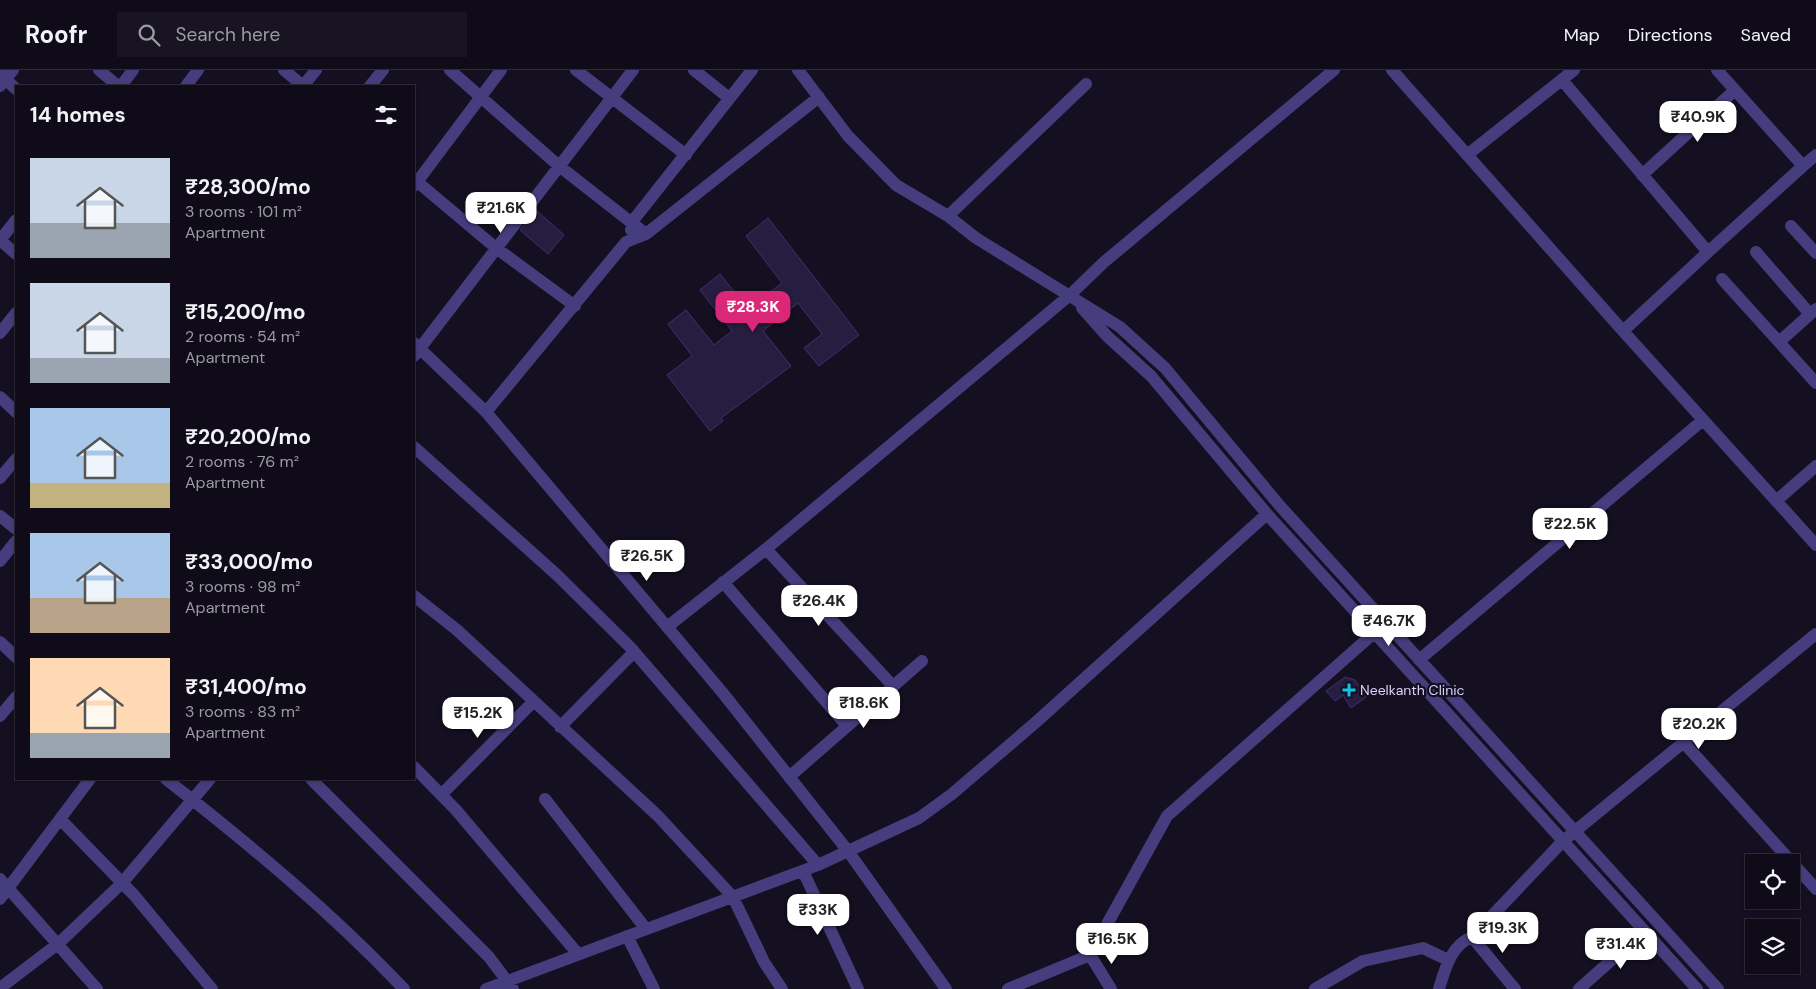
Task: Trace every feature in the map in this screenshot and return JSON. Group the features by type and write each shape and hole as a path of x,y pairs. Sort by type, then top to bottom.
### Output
{"street":[{"path":"99,70 118,85"},
{"path":"120,85 134,70"},
{"path":"187,85 198,70"},
{"path":"284,70 302,85"},
{"path":"304,85 316,70"},
{"path":"371,85 383,70"},
{"path":"450,70 482,96 559,166 646,234"},
{"path":"502,70 415,182 496,248 575,306"},
{"path":"576,70 686,154"},
{"path":"633,70 416,349 486,412 667,626 848,851 946,989"},
{"path":"694,70 729,98"},
{"path":"486,412 626,242 635,218 752,70"},
{"path":"798,70 848,136 896,186 948,216 976,238 1120,327 1165,368 1280,506 1718,989"},
{"path":"667,626 766,549 1070,295 1102,263 1334,70"},
{"path":"1392,70 1816,545"},
{"path":"1467,155 1574,70"},
{"path":"1717,70 1803,166"},
{"path":"5,77 15,88"},
{"path":"1562,80 1708,252"},
{"path":"948,216 1086,84"},
{"path":"1642,175 1735,90"},
{"path":"626,242 646,234 819,97"},
{"path":"1623,331 1816,155"},
{"path":"15,221 0,240 15,253"},
{"path":"1791,226 1816,253"},
{"path":"1756,252 1813,312 1779,342"},
{"path":"1722,279 1816,383"},
{"path":"1070,295 1107,336 1152,376 1267,514 1697,989"},
{"path":"0,333 15,314"},
{"path":"0,397 15,411"},
{"path":"1419,660 1703,420"},
{"path":"415,447 557,575 634,652 818,865"},
{"path":"0,478 15,460"},
{"path":"1776,501 1816,466"},
{"path":"486,989 511,985 578,954 803,871 919,818 952,794 1267,514"},
{"path":"0,516 15,528"},
{"path":"0,561 15,542"},
{"path":"766,549 893,686"},
{"path":"723,582 848,726"},
{"path":"415,597 457,630 658,816 733,897 764,962 782,989"},
{"path":"1008,989 1090,955 1167,816 1374,633"},
{"path":"1439,989 1448,960 1463,941 1472,937 1564,841 1685,744 1816,634"},
{"path":"0,642 15,656"},
{"path":"560,727 634,652"},
{"path":"789,776 922,662"},
{"path":"0,716 15,698"},
{"path":"442,795 534,702"},
{"path":"1685,744 1816,889"},
{"path":"415,768 442,795 578,954"},
{"path":"0,899 4,883 60,819 89,780"},
{"path":"167,780 245,841 370,954 404,989"},
{"path":"0,988 58,944 122,884 194,801 209,780"},
{"path":"312,780 476,943 511,985"},
{"path":"545,799 646,929"},
{"path":"60,819 122,884 212,989"},
{"path":"803,871 858,989"},
{"path":"4,883 97,989"},
{"path":"1579,989 1644,931"},
{"path":"627,936 654,989"},
{"path":"1472,937 1514,989"},
{"path":"1315,989 1363,961 1423,948 1448,960"},
{"path":"1090,955 1111,989"}],"building":[{"path":"536,210 564,235 548,254 520,230"},
{"path":"768,218 859,335 819,366 804,348 822,334 798,303 763,331 791,366 721,418 723,421 710,431 667,375 692,356 668,324 686,310 714,345 732,331 700,290 720,274 748,309 782,283 746,236"},
{"path":"1345,677 1355,680 1366,697 1351,708 1343,695 1335,701 1326,691"}],"place":[{"name":"Neelkanth Clinic","path":"1349,690"}]}
